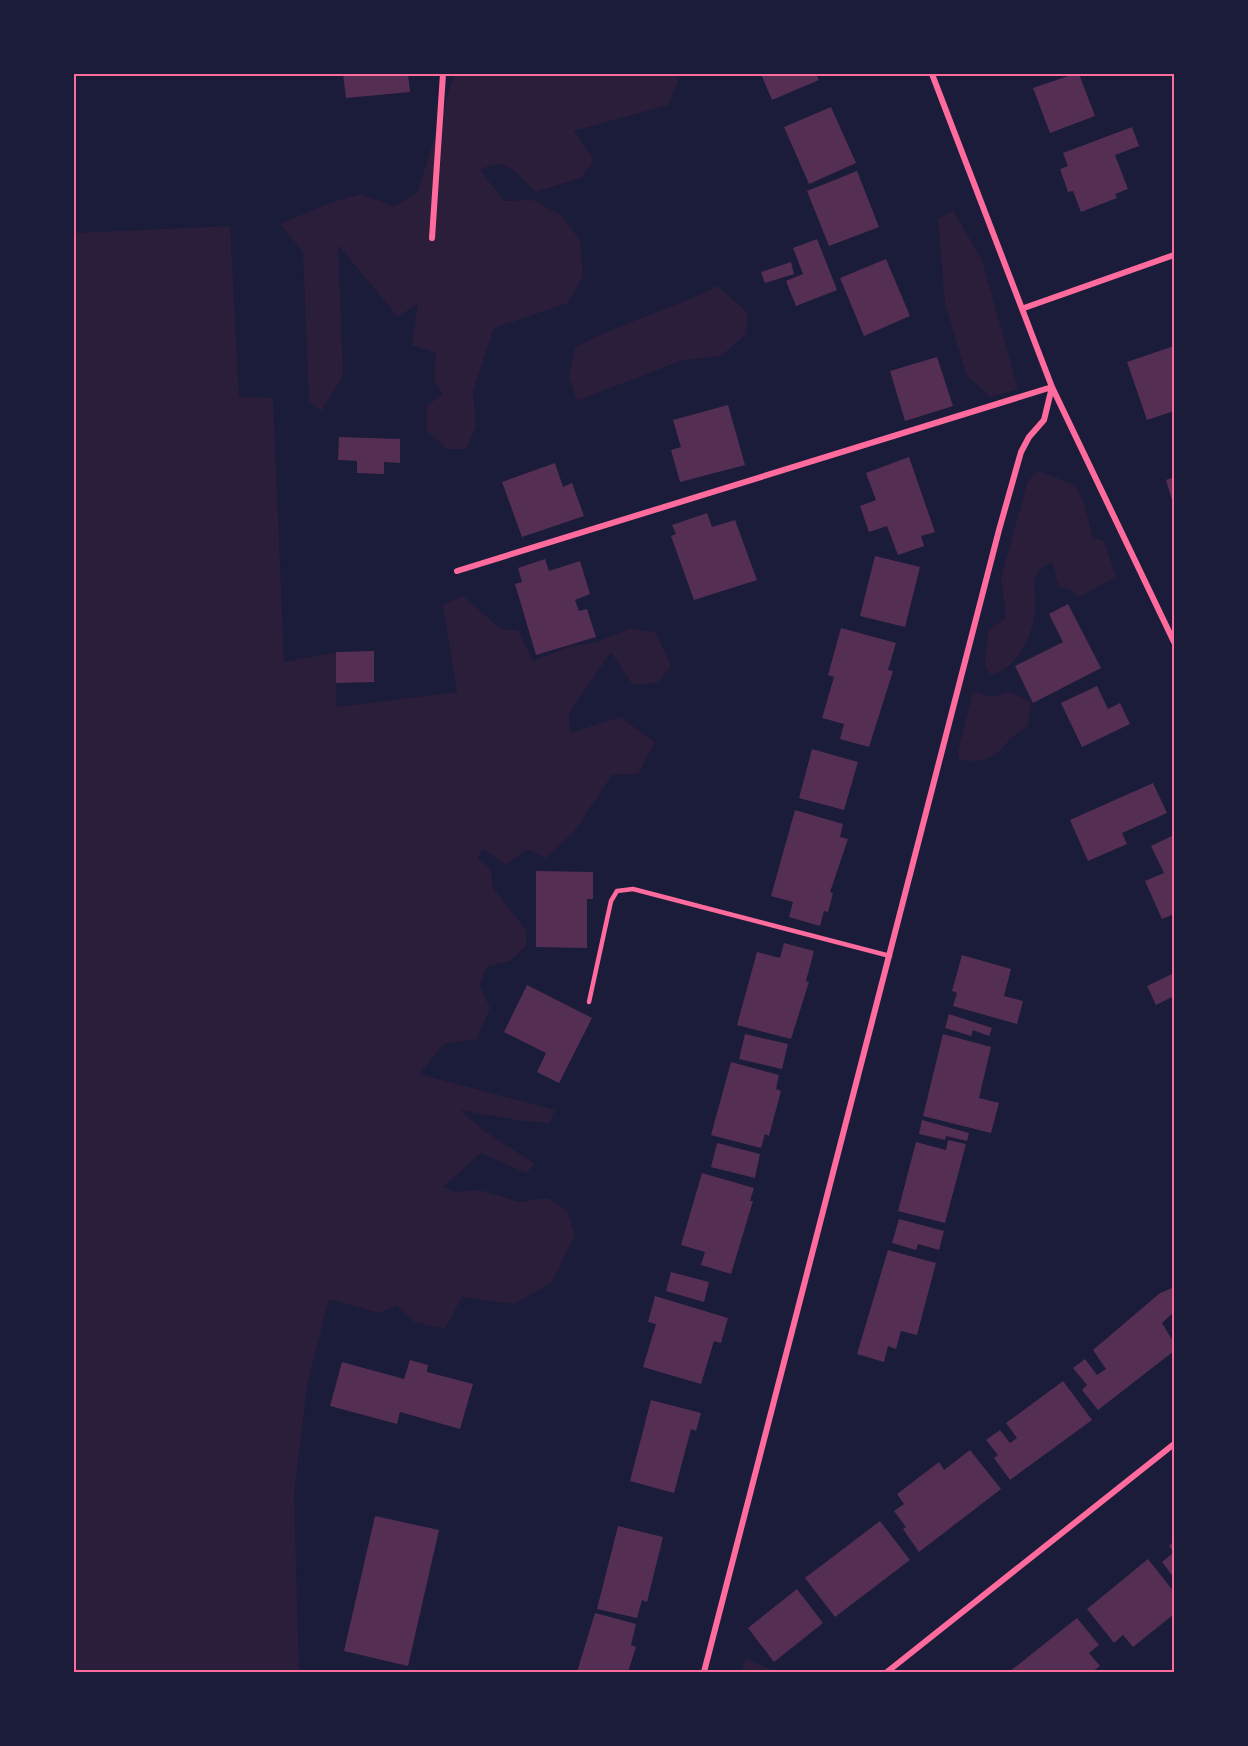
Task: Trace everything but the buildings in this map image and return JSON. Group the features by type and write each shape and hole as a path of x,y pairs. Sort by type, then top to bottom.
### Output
{"street":[{"path":"432,238 443,74"},
{"path":"932,74 1024,308 1052,387 1174,642"},
{"path":"1024,308 1174,255"},
{"path":"458,571 1052,387"},
{"path":"704,1672 972,631 1021,452 1029,437 1044,420 1052,387"},
{"path":"887,1672 1174,1444"}],"lane":[{"path":"589,1002 611,901 617,891 633,889 890,956"}],"shaded area":[{"path":"454,74 681,74 668,105 574,131 594,160 581,178 535,192 517,173 505,165 497,164 480,170 504,201 533,200 561,215 580,240 583,276 568,303 494,328 473,391 476,427 466,449 447,449 426,430 427,406 442,394 434,380 436,353 412,345 418,303 398,317 338,245 343,376 321,411 309,401 303,252 280,224 330,203 361,194 395,207 418,191"},
{"path":"953,210 982,260 1018,389 991,397 967,376 945,304 938,219"},
{"path":"230,226 239,397 273,398 284,662 336,652 336,707 457,692 443,605 463,596 502,630 518,630 533,661 571,646 597,642 632,628 656,633 671,666 658,683 633,685 611,652 569,713 570,733 620,717 655,742 638,774 612,775 573,833 546,858 527,849 506,865 483,849 478,858 491,869 493,888 526,930 526,946 510,961 486,967 480,986 490,1008 477,1039 444,1044 419,1074 555,1110 549,1123 460,1110 483,1130 535,1164 526,1173 481,1153 443,1187 457,1192 479,1190 520,1202 548,1198 567,1211 575,1235 552,1282 514,1304 462,1297 445,1329 414,1322 397,1305 379,1313 329,1299 307,1385 294,1494 299,1672 74,1672 74,233"},
{"path":"718,286 748,313 746,334 721,356 680,361 577,401 569,376 575,348"},
{"path":"1038,471 1075,485 1085,506 1093,538 1104,541 1116,577 1079,597 1069,589 1059,587 1052,562 1044,567 1035,577 1034,616 1027,640 1021,652 1008,666 991,675 985,666 988,631 1006,617 1001,577 1028,481"},
{"path":"973,692 992,697 1010,692 1031,702 1028,726 992,757 973,761 959,759 958,751"},
{"path":"746,1658 776,1672 741,1672"}]}
